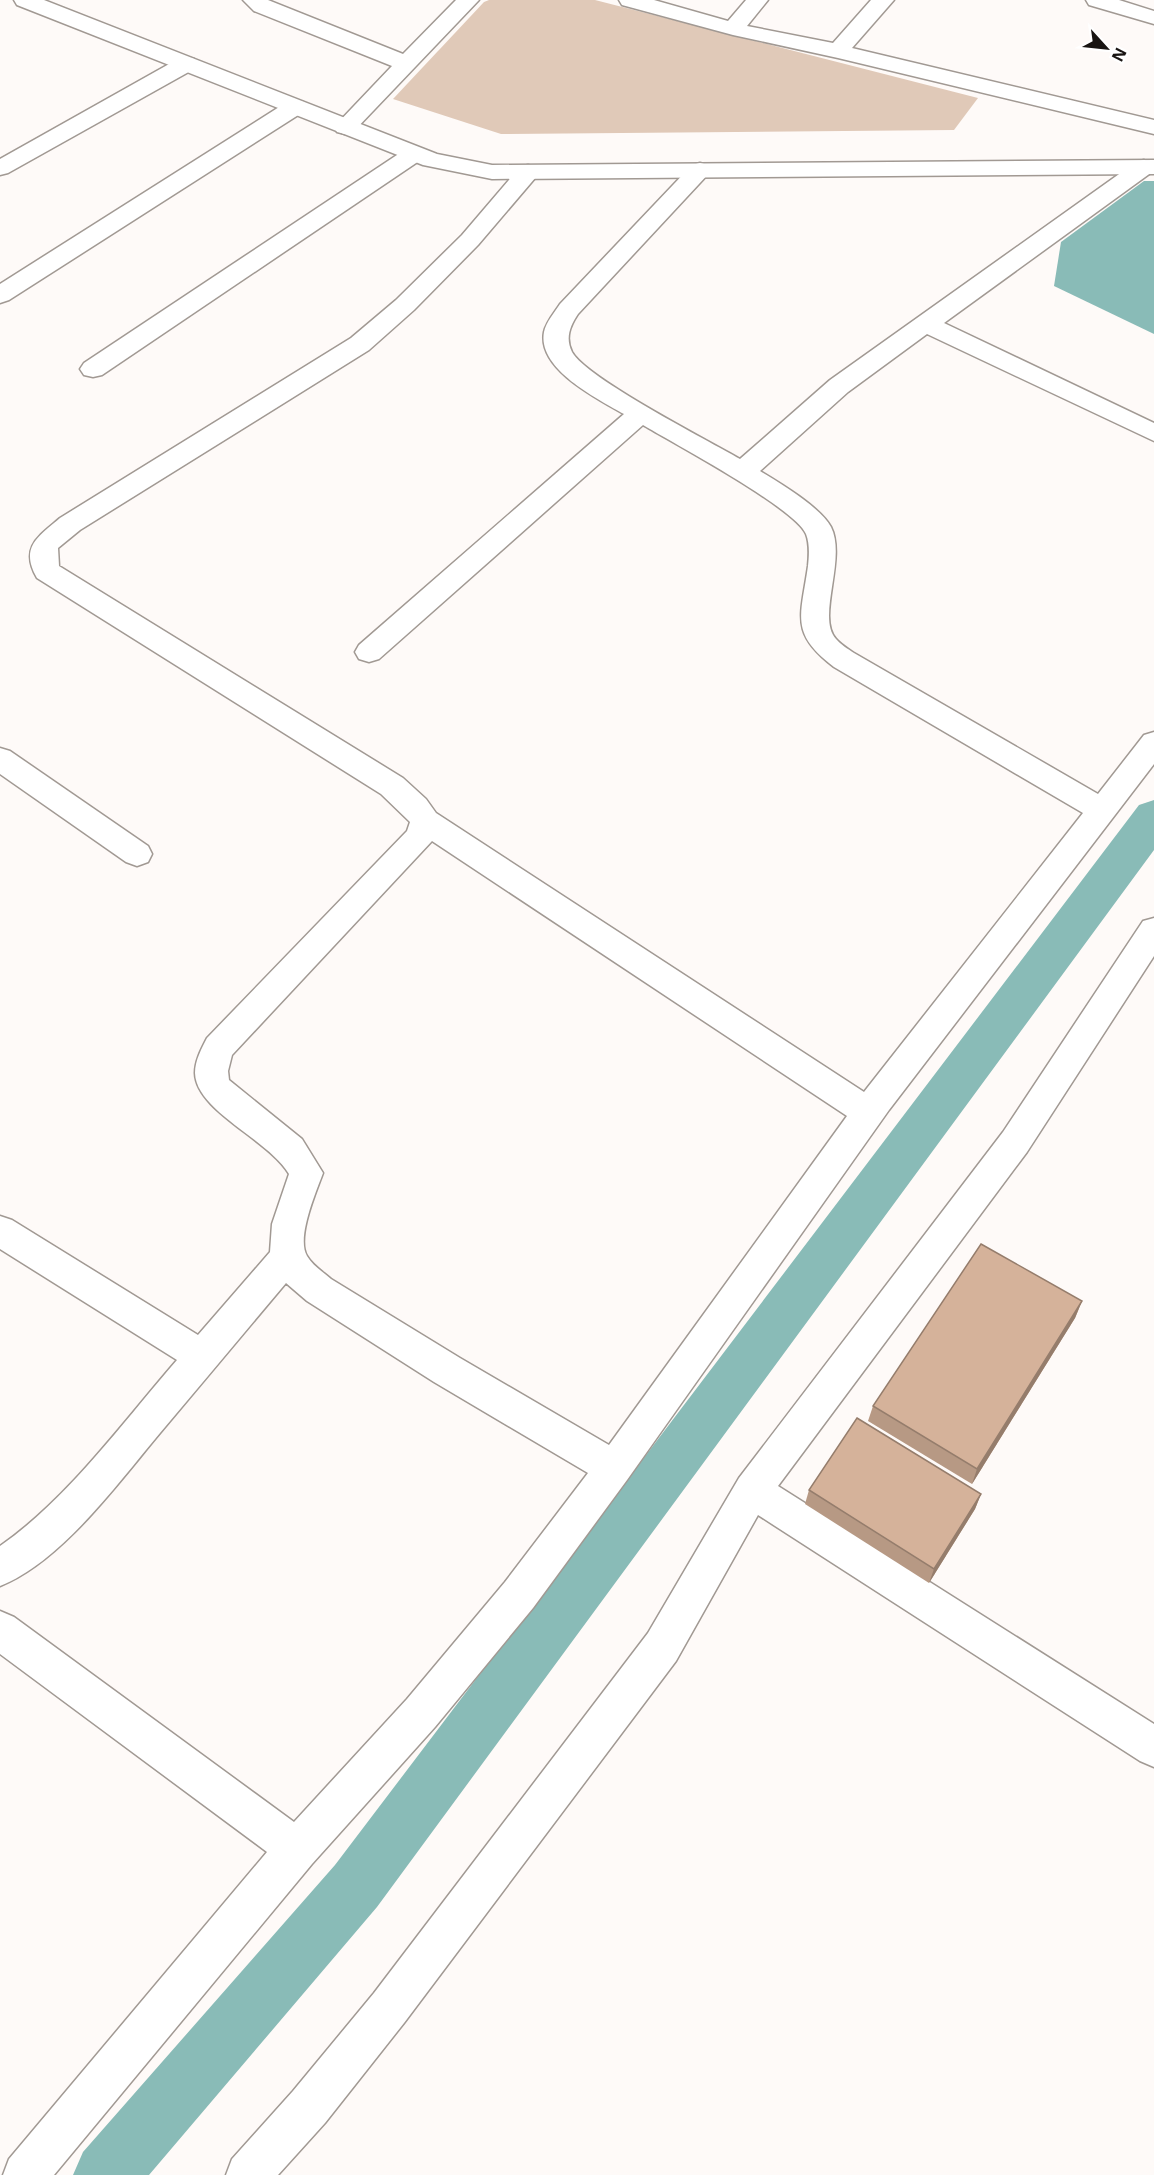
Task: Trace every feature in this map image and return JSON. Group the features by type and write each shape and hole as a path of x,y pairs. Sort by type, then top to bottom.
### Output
{"street":[{"path":"25,0 414,154 431,160 492,172 1149,167"},
{"path":"254,0 262,6 405,63"},
{"path":"345,127 468,0"},
{"path":"630,0 733,29 838,51 1154,127"},
{"path":"733,29 757,0"},
{"path":"838,51 883,0"},
{"path":"1097,0 1154,18"},
{"path":"0,168 186,64"},
{"path":"0,295 295,107"},
{"path":"93,369 414,154"},
{"path":"742,472 839,386 1149,167"},
{"path":"700,170 568,309 556,333 558,354 578,373 793,505 819,530 823,554 814,624 824,645 844,660 1102,810"},
{"path":"528,172 470,240 405,305 360,344 70,524 45,545 44,562 47,571 392,786 415,807 425,821 868,1112"},
{"path":"926,324 1154,433"},
{"path":"369,652 641,413"},
{"path":"25,2175 297,1850 421,1713 512,1604 614,1468 868,1112 1154,743"},
{"path":"0,759 137,854"},
{"path":"425,821 420,836 219,1047 211,1063 213,1084 228,1102 250,1116 292,1150 306,1173 289,1223 288,1256 302,1275 319,1290 447,1370 614,1468"},
{"path":"248,2175 309,2107 389,2008 662,1647 752,1490 1015,1142 1154,930"},
{"path":"0,1231 202,1356"},
{"path":"0,1568 15,1559 56,1523 112,1463 288,1256"},
{"path":"752,1490 1154,1746"},
{"path":"0,1630 297,1850"}],"shaded area":[{"path":"489,0 595,0 978,98 954,130 501,134 393,99 484,2"}],"water":[{"path":"1144,181 1154,181 1154,334 1054,286 1061,242"}],"building":[{"path":"981,1244 1082,1301 977,1469 873,1406"},
{"path":"857,1418 981,1494 934,1569 809,1490"}],"waterway":[{"path":"106,2175 356,1886 1154,817"}]}
